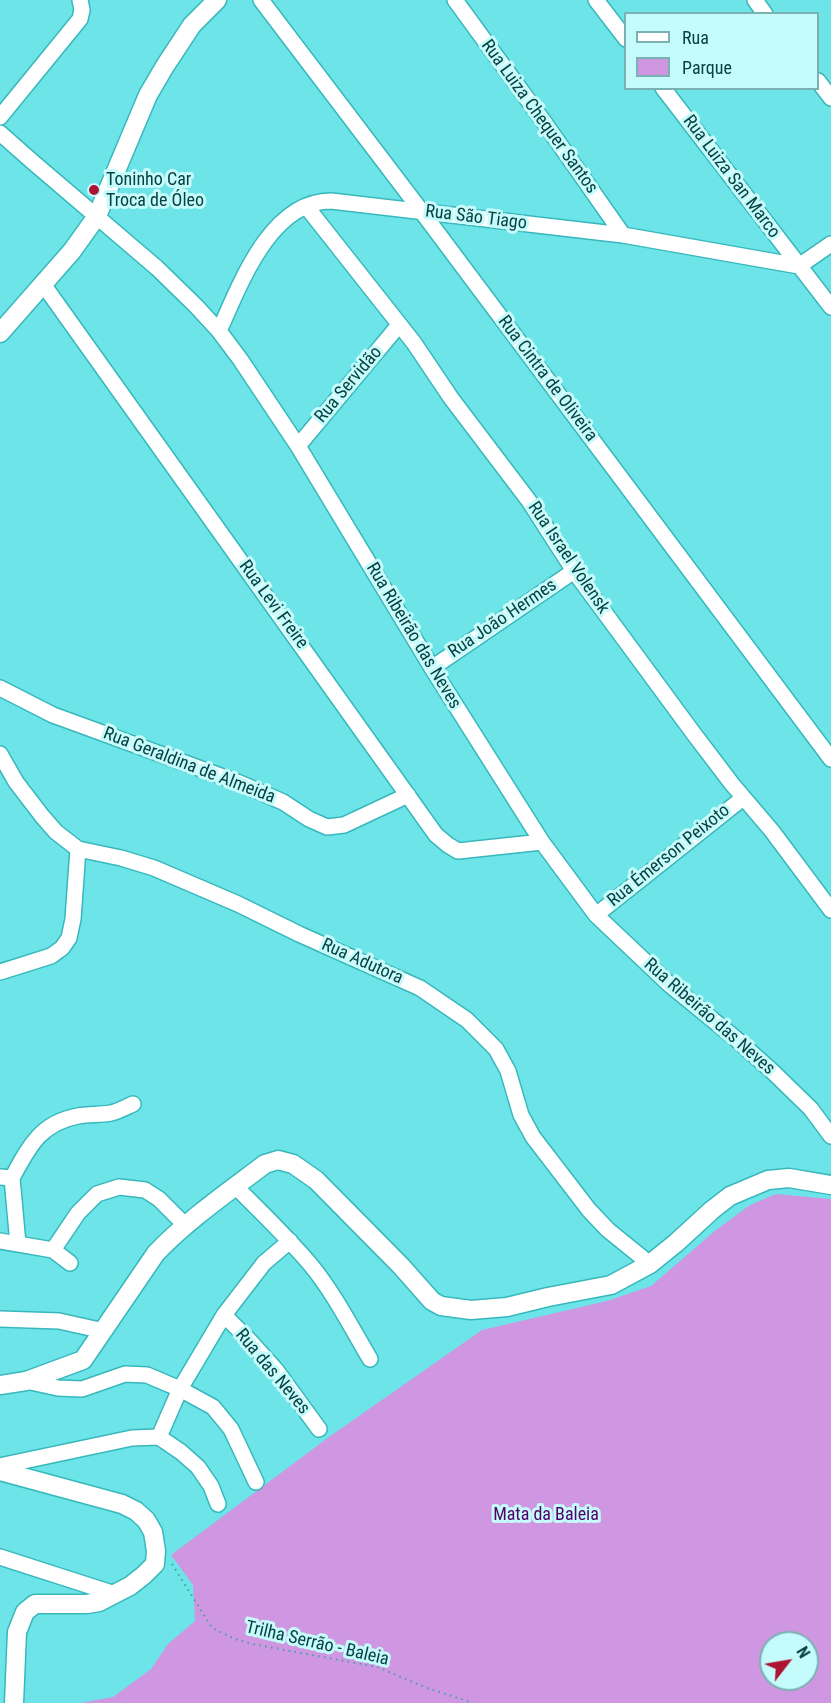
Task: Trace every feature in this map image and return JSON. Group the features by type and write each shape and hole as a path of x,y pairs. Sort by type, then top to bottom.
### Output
{"street":[{"path":"0,117 80,19 82,10 80,0"},
{"path":"0,333 72,251 97,216 148,95 192,24 217,0"},
{"name":"Rua Cintra de Oliveira","path":"261,0 831,759"},
{"name":"Rua Luiza Chequer Santos","path":"455,0 623,235"},
{"path":"596,0 624,36"},
{"path":"819,82 831,98"},
{"name":"Rua Luiza San Marco","path":"665,90 831,307"},
{"name":"Rua Ribeirão das Neves","path":"0,132 157,268 219,331 298,446 432,668 542,842 596,915 670,985 773,1072 811,1109 831,1136"},
{"name":"Rua São Tiago","path":"219,331 251,261 279,225 306,206 321,201 623,235 799,266"},
{"name":"Rua Israel Volensk","path":"306,206 414,343 452,398 530,501 574,571 694,734 743,798 772,831 831,910"},
{"path":"799,266 831,244"},
{"name":"Rua Levi Freire","path":"43,284 436,835 448,846 458,851 542,842"},
{"name":"Rua Servidão","path":"298,446 399,325"},
{"name":"Rua João Hermes","path":"432,668 574,571"},
{"name":"Rua Geraldina de Almeida","path":"0,688 53,715 237,782 283,802 309,819 327,827 344,825 408,795"},
{"name":"Rua Adutora","path":"0,754 16,782 42,816 56,832 78,849 154,868 238,904 420,988 467,1020 496,1049 508,1071 522,1115 533,1137 589,1210 608,1230 650,1264"},
{"name":"Rua Émerson Peixoto","path":"596,915 743,798"},
{"path":"0,972 51,956 62,948 69,938 73,920 78,849"},
{"path":"18,1244 6,1178 31,1144 49,1128 70,1118 114,1112 133,1104"},
{"path":"0,1385 26,1381 83,1360 156,1252 185,1225 265,1164 278,1160 293,1164 316,1180 401,1266 432,1301 460,1310 507,1307 610,1285 650,1264 730,1196 768,1180 789,1178 831,1185"},
{"path":"53,1250 78,1213 96,1194 119,1187 145,1190 159,1199 185,1225"},
{"path":"236,1187 312,1266 370,1359"},
{"path":"0,1240 53,1250 70,1263"},
{"path":"159,1437 180,1389 224,1316 264,1263 290,1241"},
{"name":"Rua das Neves","path":"224,1316 276,1370 319,1429"},
{"path":"0,1319 59,1321 104,1331"},
{"path":"26,1381 58,1388 82,1389 125,1374 147,1375 180,1389 213,1407 231,1429 256,1482"},
{"path":"0,1466 132,1438 159,1437 198,1467 211,1486 218,1504"},
{"path":"0,1471 122,1504 136,1511 146,1520 153,1532 156,1551 155,1564 144,1575 99,1602 35,1605 25,1612 17,1632 14,1703"},
{"path":"0,1557 115,1594"}],"path":[{"name":"Trilha Serrão - Baleia","path":"155,1564 169,1560 212,1628 235,1639 377,1667 427,1688 473,1703"}],"green space":[{"name":"Mata da Baleia","path":"776,1194 831,1199 831,1703 80,1703 113,1697 151,1669 168,1644 195,1621 193,1585 171,1555 329,1437 482,1330 607,1301 651,1286 716,1230 750,1205"}],"place":[{"name":"Toninho Car Troca de Óleo","path":"94,190"}]}
